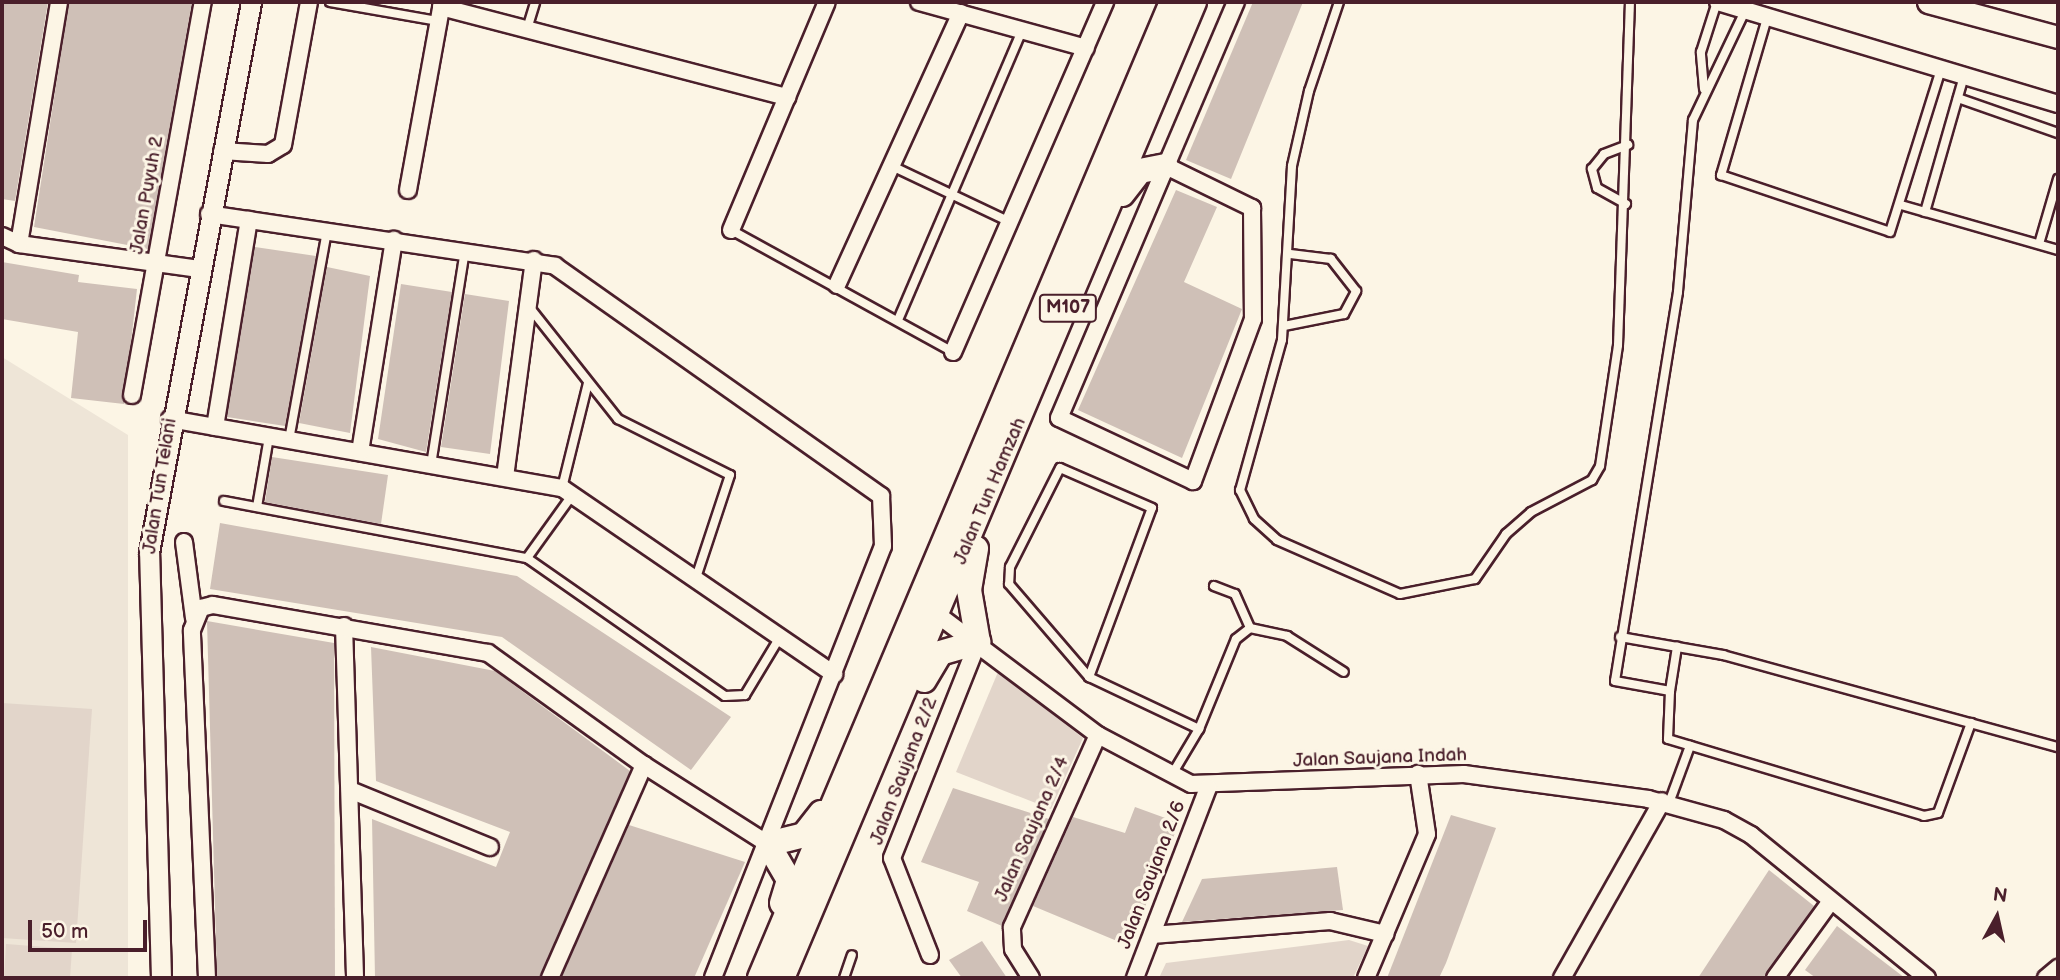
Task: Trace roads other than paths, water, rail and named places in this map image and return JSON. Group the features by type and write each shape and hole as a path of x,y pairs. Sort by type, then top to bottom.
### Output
{"main road":[{"name":"Jalan Tun Hamzah","path":"760,978 863,722 1172,2"},
{"name":"Jalan Tun Hamzah","path":"782,978 863,796 1194,2"},
{"path":"1928,2 2058,37"},
{"path":"1090,253 1128,184 1140,171 1166,166 1153,136 1171,57"},
{"path":"863,796 933,662 978,642 971,612 972,565 1014,436"},
{"path":"752,978 789,880 768,844 804,835 820,815 863,722"}],"street":[{"path":"19,244 59,2"},
{"name":"Jalan Puyuh 2","path":"132,395 203,2"},
{"name":"Jalan Tun Telani","path":"161,978 147,582 170,419 251,2"},
{"path":"222,151 268,154 283,145 309,2"},
{"path":"731,230 827,2"},
{"path":"919,2 1086,48"},
{"path":"953,352 1105,2"},
{"path":"1166,166 1252,208 1253,319 1193,481 1059,418 1166,166 1236,2"},
{"path":"1718,2 2058,104"},
{"path":"408,190 440,10 787,97"},
{"path":"837,285 961,13"},
{"path":"209,214 534,260 568,271 881,496 884,546 713,978"},
{"path":"215,427 248,220"},
{"path":"2,236 19,244 199,269"},
{"path":"360,452 394,240"},
{"path":"505,477 534,260"},
{"path":"170,419 505,477 568,491 834,674"},
{"path":"184,542 194,618 207,978"},
{"name":"Jalan Saujana Indah","path":"914,603 939,613 1098,735 1171,776 1208,788 1418,774 1464,774 1666,802 1737,826 1927,978"},
{"path":"194,618 213,605 488,653 644,765 768,844"},
{"path":"344,626 355,978"},
{"name":"Jalan Saujana 2/2","path":"930,954 892,858 978,642"},
{"name":"Jalan Saujana 2/4","path":"1031,978 1013,949 1012,927 1098,735"},
{"path":"550,978 644,765"},
{"path":"1366,978 1427,834 1418,774"},
{"name":"Jalan Saujana 2/6","path":"1135,978 1208,788"},
{"path":"350,790 490,846"},
{"path":"1562,978 1666,802"},
{"path":"1775,978 1830,901"},
{"path":"1152,935 1330,921 1385,934"},
{"path":"2046,978 2058,968"}],"lane":[{"path":"330,2 440,10"},
{"path":"527,30 535,2"},
{"path":"1339,2 1292,166 1290,254 1284,326 1240,490 1254,519 1277,540 1400,594 1475,579 1522,520 1592,480 1600,466 1618,345 1626,204 1630,2"},
{"path":"1704,89 1700,52 1718,2"},
{"path":"1670,691 1615,681 1678,292 1693,120 1704,89 1745,11"},
{"path":"1767,18 1721,176 1890,232 1901,205 1941,69"},
{"path":"898,320 1022,30"},
{"path":"1925,212 1964,76"},
{"path":"1958,98 2058,133"},
{"path":"1626,204 1597,188 1591,169 1604,154 1628,145"},
{"path":"892,166 1010,222"},
{"path":"2039,244 2054,208 2058,179"},
{"path":"1901,205 2058,250"},
{"path":"731,230 837,285 953,352"},
{"path":"289,440 327,231"},
{"path":"431,465 465,250"},
{"path":"1284,326 1344,314 1356,291 1331,259 1290,254"},
{"path":"528,306 588,383 628,426 730,475 695,578"},
{"path":"527,558 568,491 588,383"},
{"path":"257,507 270,437"},
{"path":"1089,677 1152,508 1060,467 1008,578 1089,677 1199,729"},
{"path":"224,501 527,558 725,696 745,695 780,637"},
{"path":"1214,586 1235,594 1250,628"},
{"path":"1250,628 1287,636 1344,672"},
{"path":"1171,776 1199,729 1236,639 1250,628"},
{"path":"1620,637 1677,647 2058,747"},
{"path":"1677,647 1670,691 1668,739 1924,816 1938,813 1971,723"},
{"path":"1666,802 1690,746"},
{"path":"844,978 852,956"}]}
